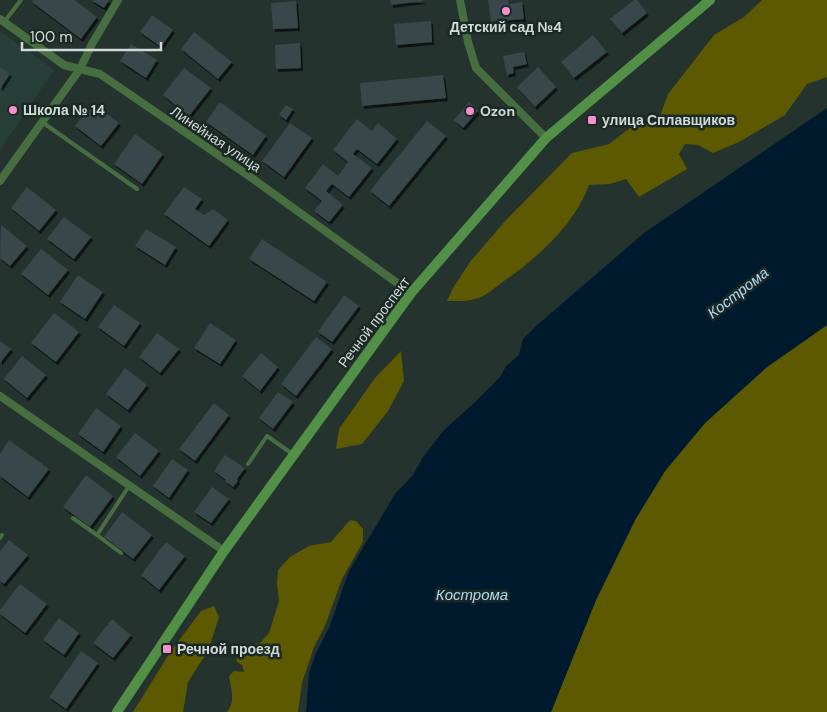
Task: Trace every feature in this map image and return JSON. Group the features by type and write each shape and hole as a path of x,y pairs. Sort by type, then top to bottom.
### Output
{"street":[{"path":"0,181 80,69 92,44 118,0"},
{"path":"460,0 468,42 476,68 546,138"},
{"name":"Речной проспект","path":"117,712 224,551 411,293 546,138 710,0"},
{"name":"Линейная улица","path":"2,20 64,65 100,74 249,176 411,293"},
{"path":"0,396 224,551"}],"lane":[{"path":"2,20 20,0"},
{"path":"42,122 138,189"},
{"path":"248,464 267,436 294,455"},
{"path":"97,535 129,486"},
{"path":"73,518 121,553"}],"shaded area":[{"path":"762,0 827,0 827,77 807,84 785,115 739,142 713,153 698,145 685,144 679,154 687,169 639,197 626,179 610,184 589,185 574,214 564,228 527,264 481,297 467,301 447,301 470,262 507,219 572,153 609,144 634,125 659,119 668,94 714,35 744,17"},
{"name":"Школа № 14","path":"0,31 54,70 0,150"},
{"path":"827,325 827,712 551,712 596,600 635,520 665,471 705,423 767,367"},
{"path":"401,351 404,381 388,411 362,444 336,449 339,429 375,378"},
{"path":"350,520 356,521 363,529 363,542 342,579 325,626 314,647 302,683 298,712 227,712 232,699 229,676 234,671 244,672 242,665 236,661 241,647 260,643 269,633 279,601 278,570 290,557 309,546 331,542"},
{"path":"214,606 219,617 208,651 188,682 183,712 133,712 171,651 201,611"}],"water":[{"name":"Кострома","path":"827,108 827,325 767,367 705,423 665,471 635,520 596,600 551,712 306,712 309,673 316,653 329,628 349,571 395,494 413,475 423,457 444,430 501,376 506,366 519,355 523,339 536,326 644,233"}],"building":[{"path":"34,0 74,0 97,17 81,39 32,2"},
{"path":"91,0 109,0 104,8"},
{"path":"390,0 423,0 423,1 391,5"},
{"name":"Детский сад №4","path":"488,0 508,0 509,4 522,2 524,19 491,22"},
{"path":"634,0 637,0 647,13 622,33 610,19"},
{"path":"296,1 298,28 273,29 271,3"},
{"path":"152,15 173,30 161,47 140,32"},
{"path":"431,21 432,42 396,45 394,24"},
{"path":"194,32 232,62 218,79 181,49"},
{"path":"593,35 607,52 574,78 561,62"},
{"path":"300,43 301,68 276,69 275,45"},
{"path":"131,44 157,60 146,78 120,61"},
{"path":"524,52 527,64 513,67 514,73 507,75 503,56"},
{"path":"0,67 10,74 0,89"},
{"path":"538,67 556,87 535,107 517,87"},
{"path":"184,68 211,88 189,116 163,95"},
{"path":"443,75 446,98 362,106 360,83"},
{"path":"220,102 266,136 253,155 206,122"},
{"path":"469,102 478,111 463,128 454,120"},
{"path":"93,103 119,123 101,146 75,126"},
{"path":"286,105 293,109 286,120 279,115"},
{"path":"357,119 372,131 378,123 397,139 377,164 357,149 353,154 372,168 349,197 332,184 326,191 343,205 329,222 314,211 322,201 305,188 323,164 338,176 348,162 333,150"},
{"path":"427,121 446,136 389,206 370,191"},
{"path":"290,123 312,138 284,177 262,161"},
{"path":"135,134 163,154 142,184 114,164"},
{"path":"27,187 56,210 39,231 11,208"},
{"path":"184,187 202,199 195,209 204,215 213,209 228,220 209,246 164,214"},
{"path":"64,217 91,237 74,259 47,239"},
{"path":"1,225 27,246 10,266 0,258"},
{"path":"146,229 176,247 165,265 135,246"},
{"path":"262,239 327,282 314,301 249,259"},
{"path":"41,249 68,270 48,295 21,274"},
{"path":"78,275 103,292 85,319 60,302"},
{"path":"344,295 359,306 332,342 318,332"},
{"path":"114,305 140,323 124,346 98,327"},
{"path":"54,313 79,332 56,362 31,343"},
{"path":"210,323 236,340 220,364 194,348"},
{"path":"157,333 179,349 160,373 139,357"},
{"path":"316,337 332,349 296,396 281,384"},
{"path":"0,341 11,349 0,363"},
{"path":"261,353 278,367 260,391 242,376"},
{"path":"22,356 46,375 27,398 4,379"},
{"path":"125,368 147,385 128,410 106,394"},
{"path":"278,392 293,402 273,429 259,418"},
{"path":"214,403 229,415 195,461 179,449"},
{"path":"96,408 121,426 103,452 78,434"},
{"path":"135,433 159,451 140,476 116,457"},
{"path":"9,440 49,469 28,497 0,476 0,454"},
{"path":"225,455 245,468 233,487 214,471"},
{"path":"172,459 188,470 169,498 153,486"},
{"path":"86,475 113,496 90,527 63,507"},
{"path":"212,487 229,499 211,523 194,512"},
{"path":"122,512 152,535 133,559 104,537"},
{"path":"9,540 28,555 4,584 0,581 0,551"},
{"path":"166,542 185,556 159,590 141,575"},
{"path":"20,584 47,604 25,633 0,614 0,610"},
{"path":"59,618 79,633 64,655 43,640"},
{"path":"112,619 131,635 113,658 93,643"},
{"path":"81,651 98,663 66,709 49,697"}],"place":[{"name":"Детский сад №4","path":"506,11"},
{"name":"Школа № 14","path":"13,110"},
{"name":"Ozon","path":"470,111"},
{"name":"улица Сплавщиков","path":"592,120"},
{"name":"Речной проезд","path":"167,649"}]}
